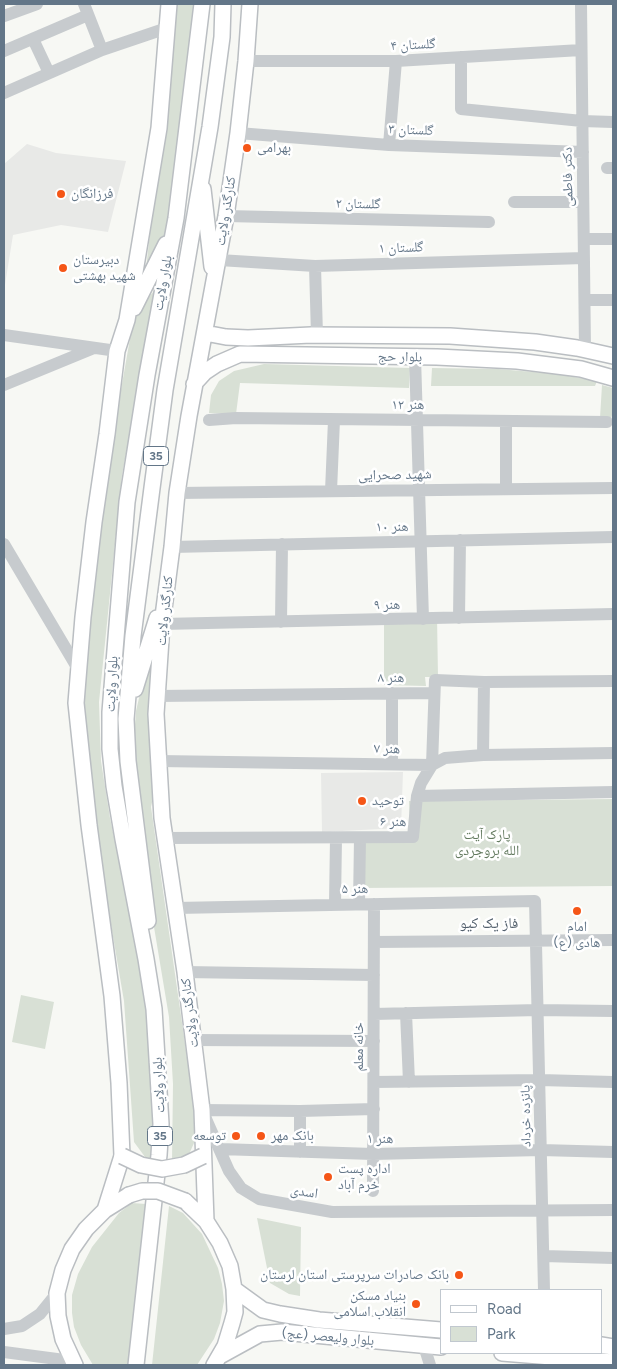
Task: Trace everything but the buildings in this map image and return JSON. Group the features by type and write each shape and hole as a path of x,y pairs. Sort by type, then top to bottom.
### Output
{"main road":[{"path":"127,320 159,128 169,4"},
{"name":"بلوار ولایت","path":"145,1365 169,1129 166,1036 132,799 126,719 134,636 164,399 210,127 222,37 223,4"},
{"name":"کنارگذر ولایت","path":"206,1221 202,1110 185,972 165,838 156,714 162,624 177,493 194,384 226,216 238,133 250,4"},
{"path":"202,8 204,50 207,53 214,54 222,37"},
{"name":"بلوار ولایت","path":"136,1365 161,1124 154,1009 114,786 110,749 110,712 128,502 147,376 176,218 202,8"},
{"path":"190,98 198,83 206,83 209,88 210,127"},
{"path":"201,178 208,225 210,259 215,279"},
{"path":"105,1210 122,1156 119,1083 112,996 80,757 76,703 78,669 94,522 117,351 127,320 158,256 172,233"},
{"name":"بلوار حج","path":"205,333 226,337 248,338 317,335 450,336 535,342 585,349 613,356"},
{"path":"247,354 242,349 242,346 245,339 248,338"},
{"name":"بلوار حج","path":"194,384 204,372 240,354 517,361 581,369 613,378"},
{"path":"126,719 157,618 165,603"},
{"path":"122,1156 141,1165 162,1169 184,1165 203,1156"},
{"path":"74,1363 63,1339 58,1316 57,1293 63,1270 72,1248 86,1229 105,1210 129,1195 142,1191 158,1191 185,1201 206,1221 220,1243 230,1266 234,1289 234,1318 217,1361"},
{"name":"بلوار ولیعصر (عج)","path":"234,1289 263,1310 280,1314 319,1320 440,1330"},
{"path":"260,1334 259,1326 263,1310"},
{"name":"بلوار ولیعصر (عج)","path":"217,1361 260,1334 282,1332 440,1347"},
{"path":"505,1354 526,1360 613,1362"}],"street":[{"path":"4,16 36,4"},
{"name":"دکتر فاطمی","path":"581,4 585,349"},
{"path":"4,51 33,38 86,9 102,50"},
{"path":"4,93 102,50 167,28"},
{"path":"33,38 49,73"},
{"name":"گلستان ۴","path":"246,61 396,61 581,50"},
{"path":"461,57 461,109 582,121 613,122"},
{"path":"389,145 396,61"},
{"name":"گلستان ۳","path":"238,133 389,145 583,152"},
{"path":"514,202 583,202"},
{"name":"گلستان ۲","path":"226,216 489,222"},
{"path":"584,239 613,239"},
{"name":"گلستان ۱","path":"218,260 315,266 584,258"},
{"path":"315,266 317,335"},
{"path":"585,300 613,300"},
{"path":"4,335 117,351"},
{"path":"4,385 95,348"},
{"path":"415,357 423,619"},
{"name":"هنر ۱۲","path":"209,420 236,418 607,422"},
{"path":"330,491 334,420"},
{"path":"506,422 506,489"},
{"name":"شهید صحرایی","path":"177,493 613,488"},
{"name":"هنر ۱۰","path":"172,546 613,537"},
{"path":"459,618 460,540"},
{"path":"4,544 78,669"},
{"path":"281,622 282,544"},
{"name":"هنر ۹","path":"162,624 613,614"},
{"path":"417,796 421,783 432,765 435,680 484,682 613,681"},
{"path":"483,755 484,682"},
{"path":"392,693 392,764"},
{"name":"هنر ۸","path":"158,696 434,693"},
{"name":"هنر ۷","path":"159,761 432,765 445,758 483,755 613,753"},
{"name":"هنر ۶","path":"165,838 413,838 417,796 613,792"},
{"path":"335,904 336,838"},
{"path":"359,904 360,838"},
{"name":"هنر ۵","path":"176,908 535,901"},
{"name":"پانزده خرداد","path":"535,901 544,1289"},
{"name":"خانه معلم","path":"373,1191 374,904"},
{"path":"374,942 613,940"},
{"path":"185,972 374,975"},
{"path":"374,1014 538,1010 613,1011"},
{"path":"406,1013 409,1082"},
{"path":"193,1040 374,1042"},
{"path":"374,1082 540,1080 613,1082"},
{"path":"202,1110 300,1111 374,1109"},
{"name":"اسدی","path":"202,1110 229,1171 241,1188 258,1199 332,1212 613,1210"},
{"path":"300,1111 300,1152"},
{"name":"هنر ۱","path":"220,1149 373,1154 541,1150 613,1152"},
{"path":"544,1256 613,1258"},
{"path":"4,1329 22,1326 40,1314 57,1293"},
{"path":"424,1346 430,1365"},
{"path":"4,1352 74,1363"}],"shaded area":[{"name":"فرزانگان","path":"27,144 56,153 126,161 108,232 61,225 13,235 4,291 4,164"},
{"name":"توحید","path":"403,772 401,828 322,832 321,773"}],"green space":[{"path":"177,4 194,4 182,127 168,227 144,287 160,167"},
{"path":"157,287 122,475 99,702 101,761 110,818 142,970 152,1066 153,1160 145,1157 134,1142 124,1001 88,790 81,710 85,651 107,469 134,316"},
{"path":"264,364 410,368 409,388 240,383 236,414 209,413 211,395 219,381 234,371"},
{"path":"432,368 498,369 557,374 597,381 595,386 431,386"},
{"path":"602,385 613,388 611,419 600,418"},
{"path":"437,616 438,677 425,677 426,686 384,685 384,623"},
{"path":"156,653 156,785 151,807 196,1120 194,1143 186,1159 172,1161 173,1084 169,1017 149,897 134,737 136,711 149,655"},
{"name":"پارک آیت الله بروجردی","path":"613,799 613,886 361,888 360,840 410,839 409,801"},
{"path":"21,995 54,1002 45,1049 12,1042"},
{"path":"132,1203 146,1204 131,1365 93,1365 81,1345 74,1327 72,1295 78,1274 92,1247 119,1213"},
{"path":"169,1206 183,1213 202,1234 218,1268 222,1284 224,1301 220,1323 214,1339 197,1365 152,1365"},
{"path":"257,1218 301,1227 300,1296 289,1294 270,1283"}],"place":[{"name":"بهرامی","path":"247,148"},
{"name":"فرزانگان","path":"61,194"},
{"name":"دبیرستان شهید بهشتی","path":"63,268"},
{"name":"توحید","path":"362,801"},
{"name":"امام هادی (ع)","path":"577,911"},
{"name":"توسعه","path":"236,1136"},
{"name":"بانک مهر","path":"261,1136"},
{"name":"اداره پست خرم آباد","path":"328,1177"},
{"name":"بانک صادرات سرپرستی استان لرستان","path":"459,1275"},
{"name":"بنیاد مسکن انقلاب اسلامی","path":"416,1304"}],"district":[{"name":"فاز یک کیو","path":"489,924"}]}
